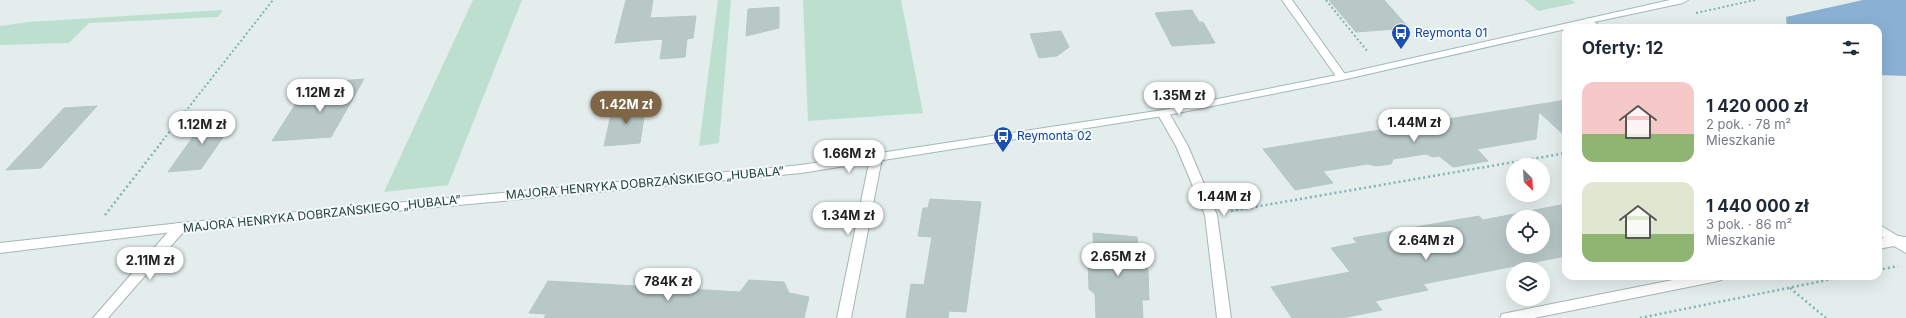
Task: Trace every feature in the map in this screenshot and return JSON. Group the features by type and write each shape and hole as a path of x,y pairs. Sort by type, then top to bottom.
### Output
{"street":[{"path":"1287,0 1342,77"},
{"name":"MAJORA HENRYKA DOBRZAŃSKIEGO „HUBALA”","path":"1593,24 1669,1 1683,0"},
{"name":"MAJORA HENRYKA DOBRZAŃSKIEGO „HUBALA”","path":"0,248 180,227 801,169 1163,113 1562,31"},
{"path":"1163,113 1182,146 1211,215 1224,318"},
{"path":"844,318 876,158"},
{"path":"100,318 180,227"},
{"path":"1882,230 1903,242"},
{"path":"1882,244 1903,242"},
{"path":"1507,318 1698,280"}],"path":[{"path":"87,238 273,0"},
{"path":"1211,215 1562,154"},
{"path":"1882,269 1906,264"},
{"path":"1640,318 1826,280"},
{"path":"1790,287 1826,318"}],"green space":[{"path":"473,0 522,0 448,185 384,192"},
{"path":"718,0 731,0 719,143 699,146"},
{"path":"803,0 901,0 923,113 808,121"},
{"path":"1525,0 1571,0 1576,3 1538,11"},
{"path":"223,10 218,17 89,23 69,43 0,45 0,26 28,22"}],"water":[{"path":"1863,0 1906,0 1906,76 1882,75 1882,24 1787,24 1786,17"}],"building":[{"path":"626,0 653,0 650,18 696,16 693,38 687,39 685,57 660,59 663,39 615,43"},
{"path":"1329,0 1384,0 1409,28 1356,32"},
{"path":"779,7 779,28 746,36 748,9"},
{"path":"1192,10 1199,22 1203,22 1215,43 1172,46 1155,13"},
{"path":"1061,31 1069,47 1057,56 1039,58 1030,34"},
{"path":"364,79 331,137 272,141 297,102 318,100 328,82"},
{"path":"1562,101 1562,133 1539,112 1536,139 1477,149 1488,161 1453,167 1439,156 1433,157 1426,154 1393,159 1391,164 1376,166 1368,164 1323,171 1333,183 1295,190 1263,149"},
{"path":"646,104 640,143 604,146 613,106"},
{"path":"97,106 41,168 6,170 64,108"},
{"path":"205,120 235,120 201,169 168,172"},
{"path":"930,199 981,202 966,312 949,311 948,318 906,318 911,284 924,285 932,237 918,236 923,208 928,208"},
{"path":"1562,205 1562,257 1535,262 1506,262 1506,268 1423,284 1428,290 1375,301 1382,310 1342,318 1292,318 1271,287 1350,272 1331,248 1357,243 1353,238 1479,216 1483,220 1506,216 1506,254 1550,254 1550,210 1535,210"},
{"path":"1093,233 1137,237 1139,257 1146,258 1148,271 1149,300 1142,300 1143,318 1096,318 1095,294 1089,289 1088,261 1094,257"},
{"path":"749,280 784,282 789,293 809,297 804,318 544,318 546,314 529,313 548,281 740,292"}],"place":[{"name":"Reymonta 01","path":"1401,50"},
{"name":"Reymonta 02","path":"1003,153"}]}
